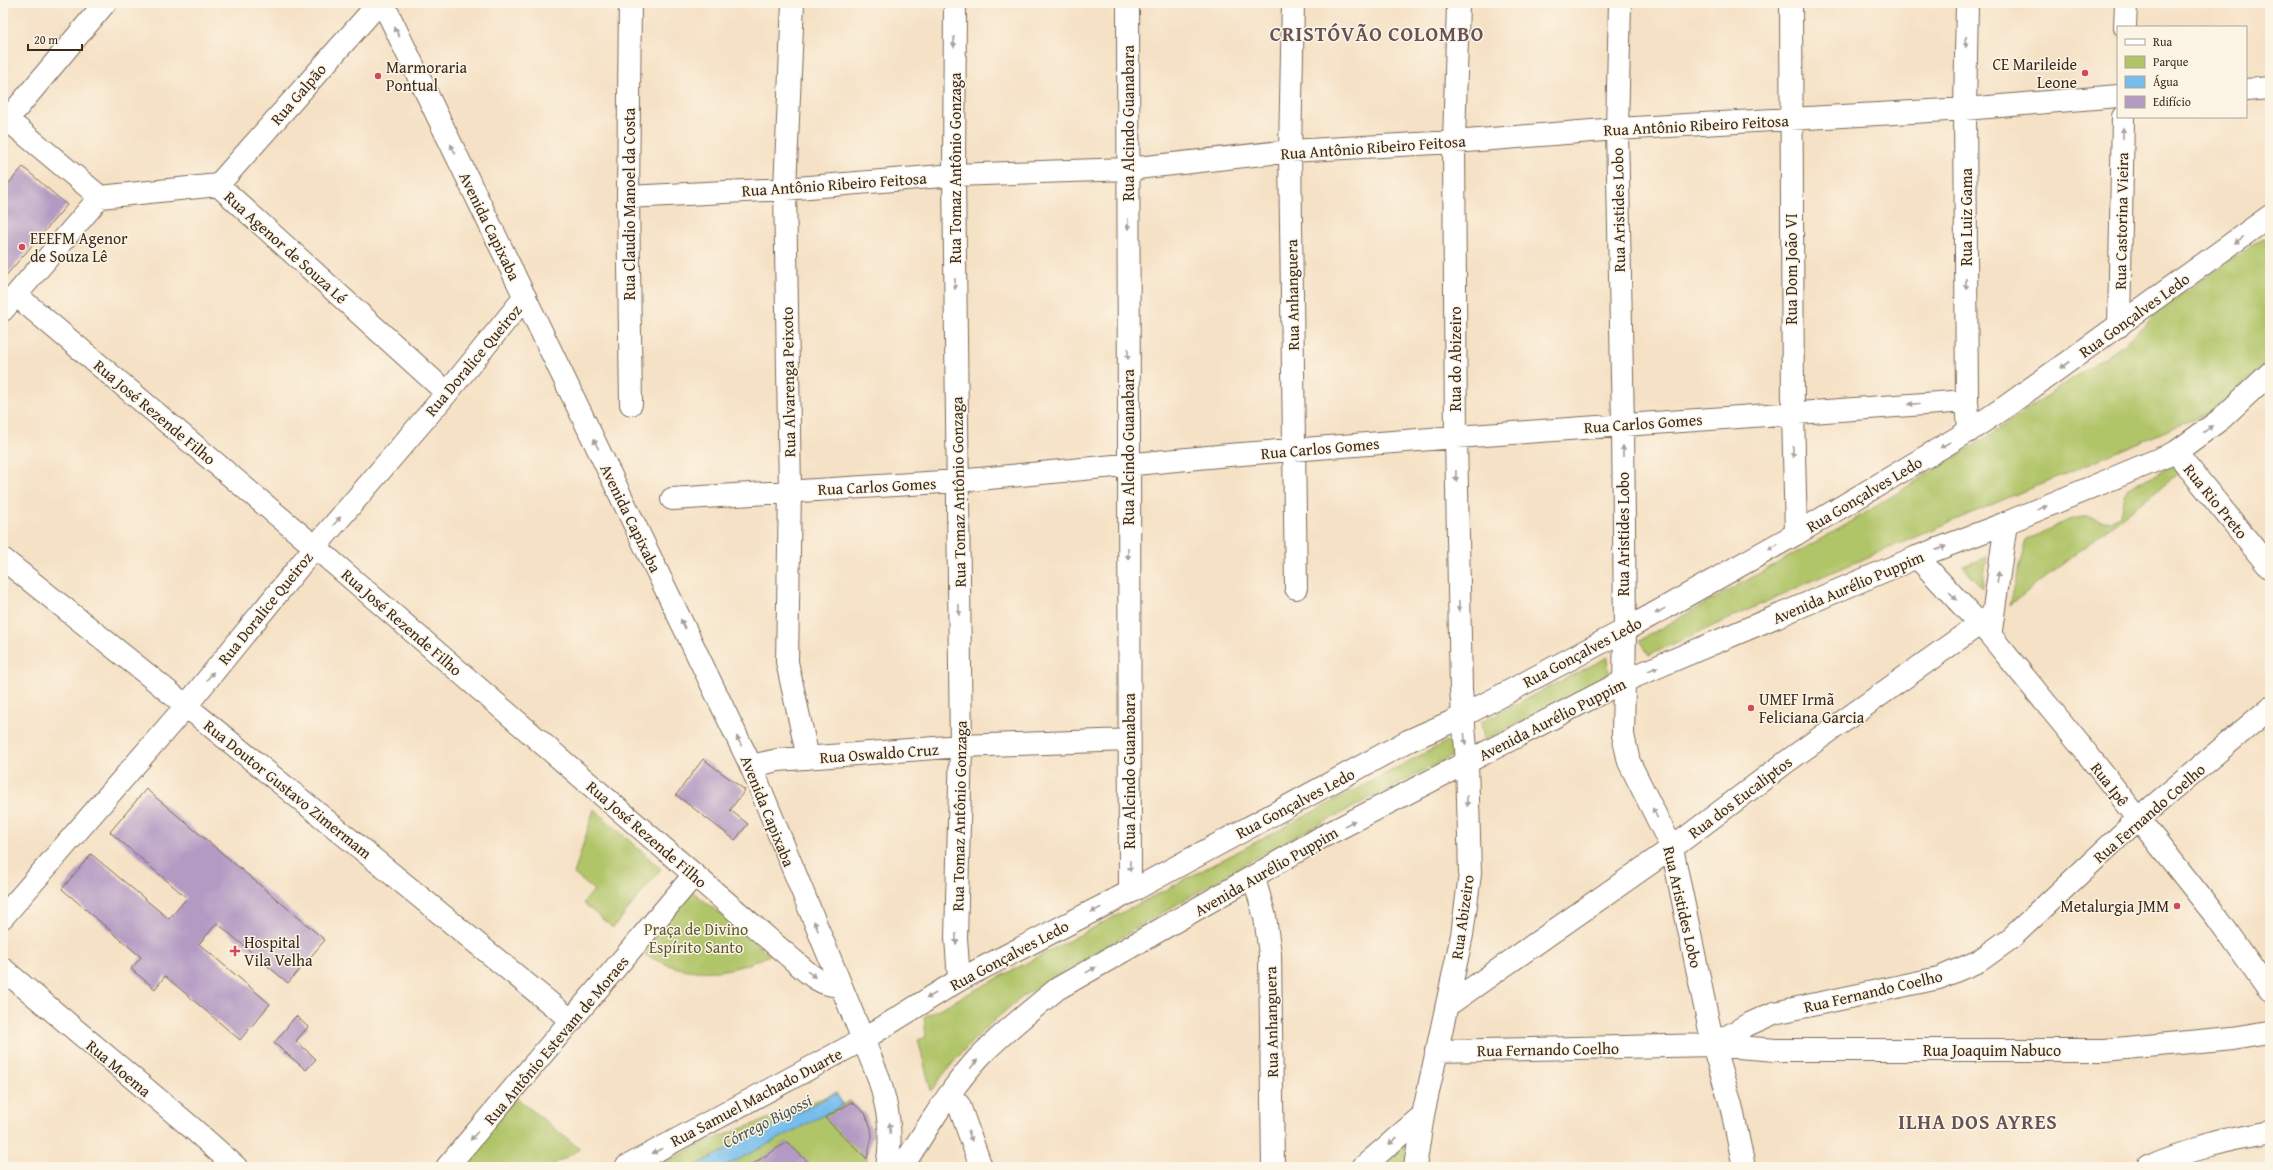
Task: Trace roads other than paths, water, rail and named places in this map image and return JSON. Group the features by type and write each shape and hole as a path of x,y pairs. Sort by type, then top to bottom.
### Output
{"street":[{"path":"9,303 100,197 5,118 105,3"},
{"name":"Rua Galpão","path":"218,185 379,3"},
{"name":"Avenida Capixaba","path":"383,3 751,766 840,985 864,1039 885,1097 890,1120 891,1148 887,1167"},
{"name":"Rua Claudio Manoel da Costa","path":"630,3 628,197 630,404"},
{"name":"Rua Alvarenga Peixoto","path":"793,3 786,189 790,491 787,662 808,758"},
{"name":"Rua Tomaz Antônio Gonzaga","path":"955,3 954,175 961,746 956,938 959,980"},
{"name":"Rua Alcindo Guanabara","path":"1128,3 1128,740 1130,892"},
{"name":"Rua Anhanguera","path":"1293,3 1290,151 1296,588"},
{"name":"Rua do Abizeiro","path":"1458,3 1454,142 1456,437 1462,715"},
{"name":"Rua Aristides Lobo","path":"1620,3 1617,129 1623,425 1625,630 1623,735 1629,762 1672,848 1713,1045 1731,1105 1744,1167"},
{"name":"Rua Dom João VI","path":"1791,3 1790,120 1792,413 1796,534"},
{"name":"Rua Luiz Gama","path":"1967,3 1965,109 1967,400 1969,431"},
{"path":"2125,26 2126,3"},
{"path":"2247,90 2270,88"},
{"name":"Rua Antônio Ribeiro Feitosa","path":"628,197 786,189 954,175 1128,169 1290,151 1454,142 1617,129 1965,109 2117,96"},
{"name":"Rua Castorina Vieira","path":"2119,326 2123,118"},
{"name":"Rua Agenor de Souza Lé","path":"100,197 218,185 447,393"},
{"name":"Rua Gonçalves Ledo","path":"864,1039 959,980 1130,892 1408,741 1452,722 1462,715 1625,630 1796,534 1969,431 2119,326 2270,216"},
{"name":"Rua Doralice Queiroz","path":"3,917 186,706 315,547 447,393 525,297"},
{"name":"Rua José Rezende Filho","path":"9,303 315,547 785,953 820,981 835,986 840,985"},
{"name":"Avenida Aurélio Puppim","path":"902,1167 950,1094 981,1056 1020,1019 1057,989 1254,878 1322,837 1624,682 1917,557 2006,523 2176,452 2221,420 2270,373"},
{"name":"Rua Carlos Gomes","path":"672,499 958,481 1294,450 1967,400"},
{"name":"Rua Rio Preto","path":"2176,452 2270,568"},
{"path":"1987,625 2006,523"},
{"name":"Rua Ipê","path":"1917,557 1987,625 2218,920 2270,992"},
{"name":"Rua Doutor Gustavo Zimermam","path":"3,559 186,706 572,1021"},
{"name":"Rua dos Eucaliptos","path":"1448,1005 1672,848 1789,760 1987,625"},
{"name":"Rua Fernando Coelho","path":"1436,1051 1713,1045 1747,1025 1774,1013 1939,978 1979,961 2011,938 2138,819 2270,708"},
{"name":"Rua Abizeiro","path":"1415,1167 1423,1115 1462,935 1470,874 1467,762 1462,715"},
{"name":"Rua Oswaldo Cruz","path":"751,766 778,760 961,746 1128,740"},
{"name":"Rua Antônio Estevam de Moraes","path":"447,1167 694,875"},
{"name":"Rua Anhanguera","path":"1254,878 1265,917 1270,954 1274,1167"},
{"path":"785,953 801,956 826,951"},
{"name":"Rua Moema","path":"3,968 222,1162"},
{"name":"Rua Joaquim Nabuco","path":"1713,1045 1776,1050 2105,1050 2232,1038 2270,1032"},
{"name":"Rua Samuel Machado Duarte","path":"626,1167 864,1039"},
{"path":"950,1094 959,1105 981,1167"},
{"path":"1363,1167 1423,1115"},
{"path":"2148,1167 2170,1157 2203,1146 2270,1133"}],"water":[{"path":"836,1093 843,1105 724,1167 693,1167"}],"place":[{"name":"CE Marileide Leone","path":"2085,73"},
{"name":"Marmoraria Pontual","path":"378,76"},
{"name":"EEEFM Agenor de Souza Lê","path":"22,247"},
{"name":"UMEF Irmã Feliciana Garcia","path":"1751,708"},
{"name":"Metalurgia JMM","path":"2177,906"},
{"name":"Hospital Vila Velha","path":"235,951"}],"district":[{"name":"CRISTÓVÃO COLOMBO","path":"1377,34"},
{"name":"ILHA DOS AYRES","path":"1978,1122"}],"park label":[{"name":"Praça de Divino Espírito Santo","path":"696,938"}],"water label":[{"name":"Córrego Bigossi","path":"767,1121"}]}
